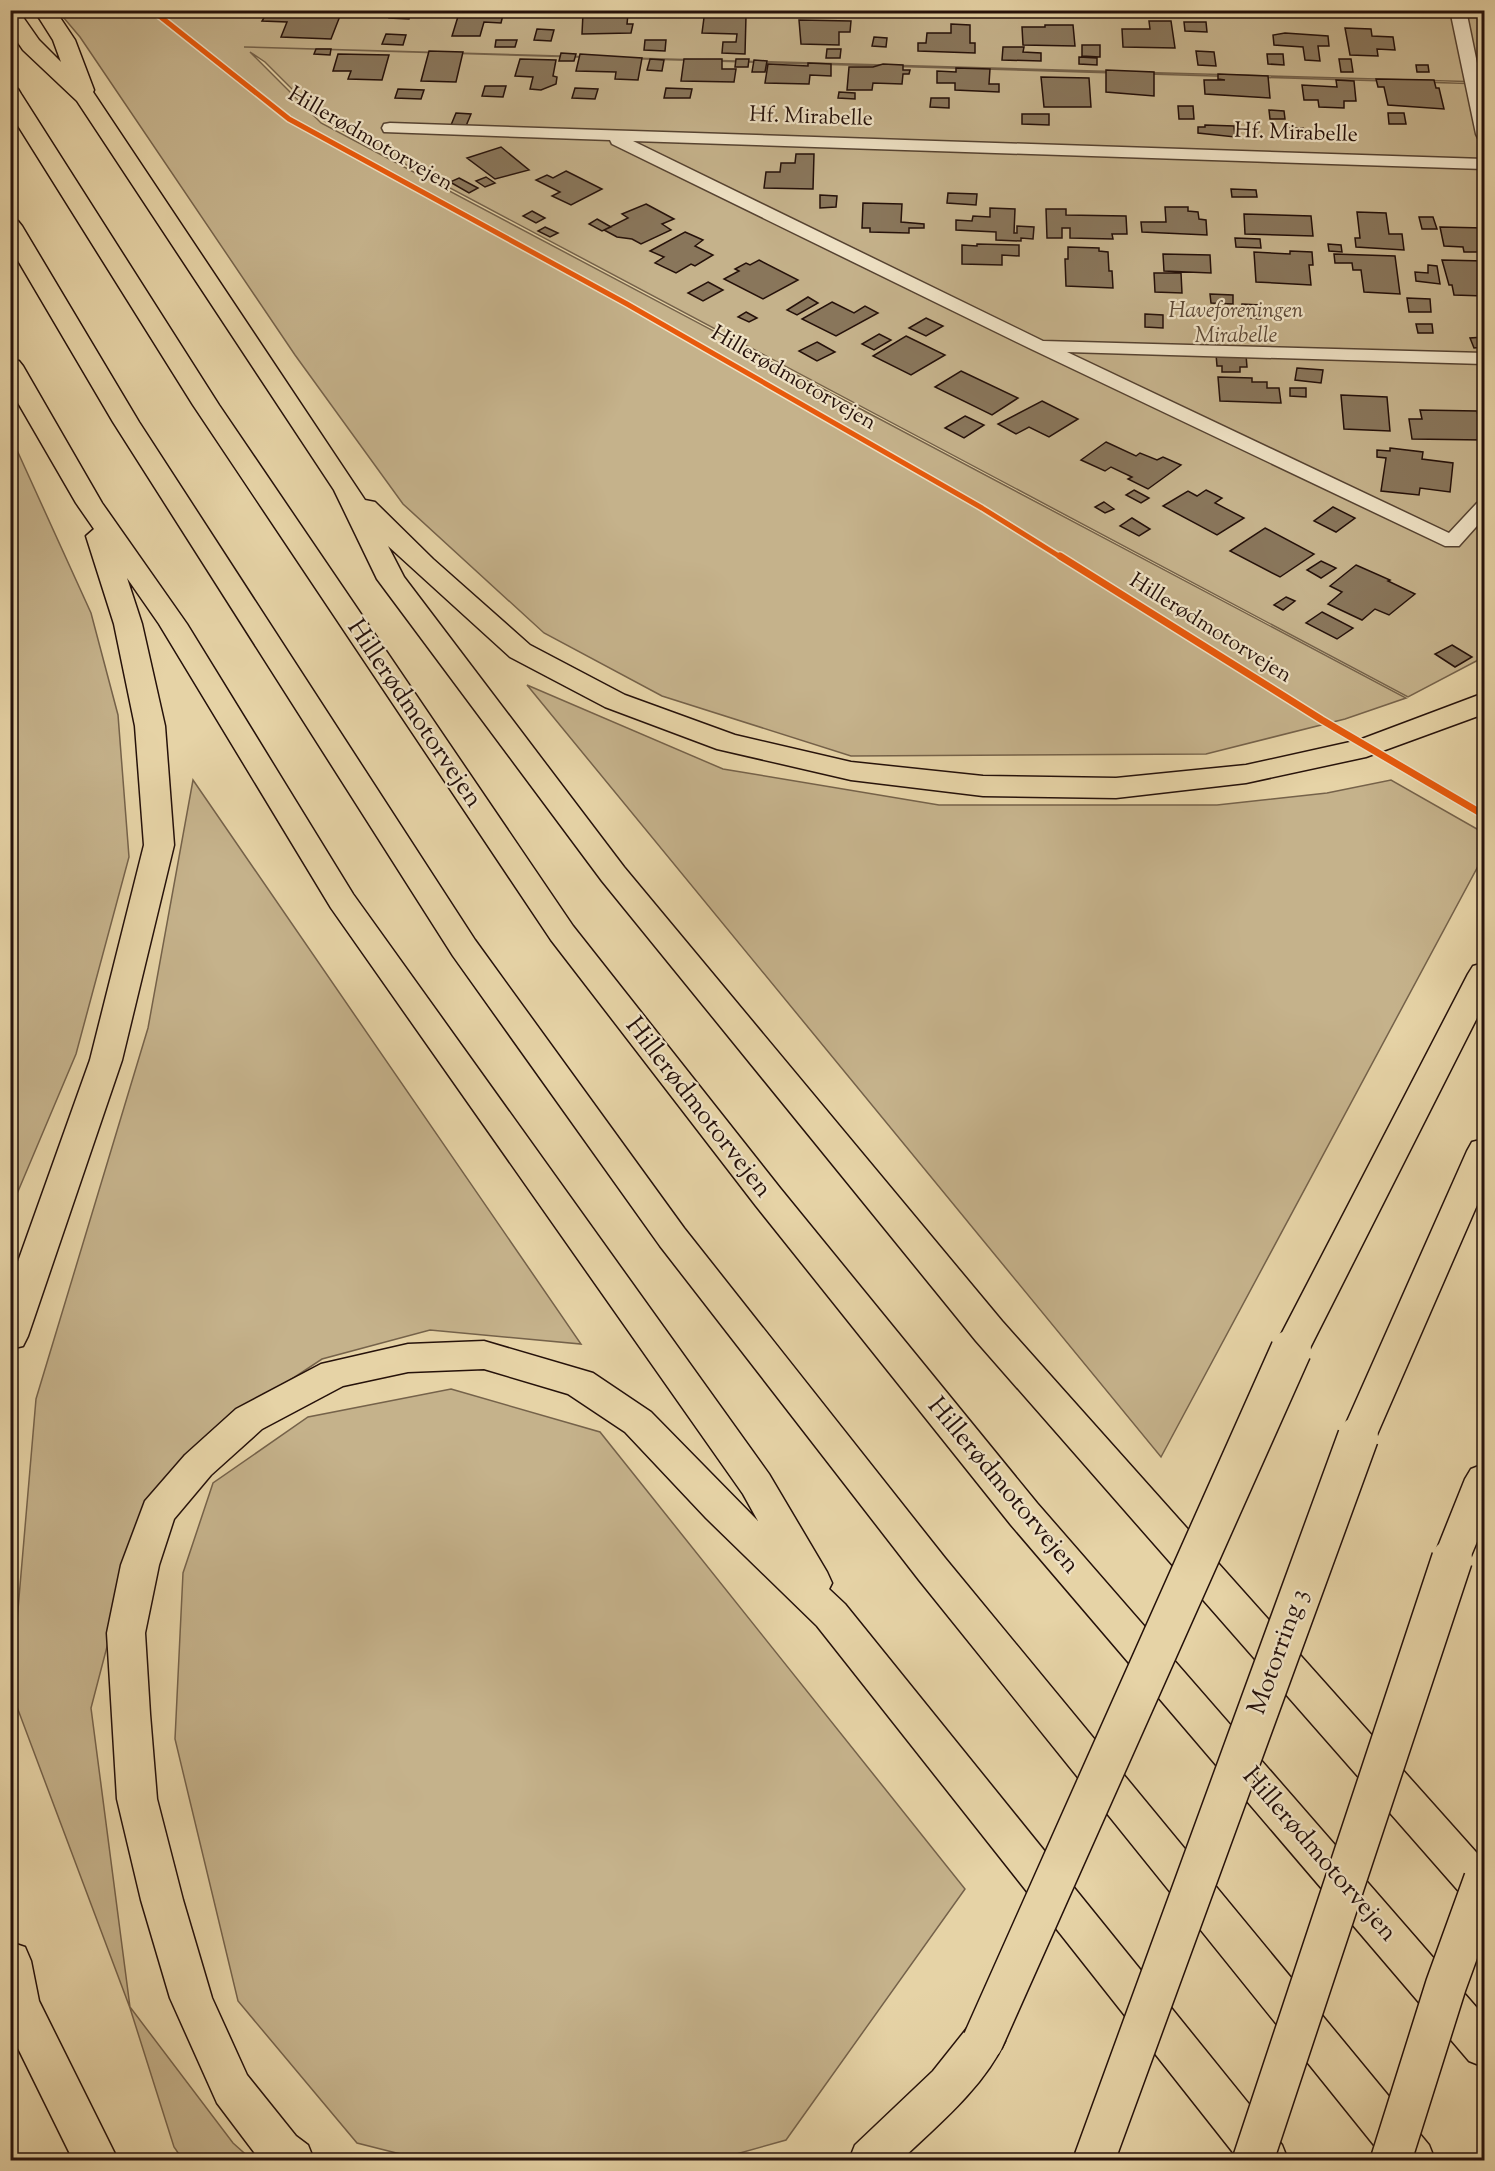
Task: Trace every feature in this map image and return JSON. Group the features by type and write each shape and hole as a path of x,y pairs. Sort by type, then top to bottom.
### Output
{"highway":[{"path":"44,10 64,40 85,97"},
{"path":"10,15 31,45 85,97 346,490 391,579 613,874 989,1330 1485,1890"},
{"name":"Hillerødmotorvejen","path":"10,94 206,405 562,933 768,1197 1024,1514 1485,2047"},
{"path":"10,226 126,422 464,948 665,1228 932,1569 1413,2160"},
{"path":"10,366 89,503 173,624 342,902 756,1484 831,1616"},
{"path":"346,490 423,565 520,651 615,701 726,742 851,771 982,786 1116,788 1246,774 1366,748 1485,702"},
{"path":"10,1336 106,1060 159,845 150,726 128,624 89,503"},
{"path":"871,2160 948,2085 983,2041 1292,1350 1485,974"},
{"name":"Motorring 3","path":"1094,2160 1358,1437 1485,1151"},
{"path":"292,2160 280,2151 232,2089 191,1998 162,1900 137,1799 126,1633 140,1565 158,1512 198,1465 249,1419 333,1374 408,1358 484,1356 580,1383 638,1422 719,1507 831,1616 1266,2160"},
{"path":"1253,2160 1452,1559 1485,1479"},
{"path":"1391,2160 1446,1985 1485,1880"},
{"path":"10,1961 18,2003 96,2160"}],"lane":[{"path":"1458,10 1485,134"},
{"name":"Hf. Mirabelle","path":"390,128 1485,164"},
{"path":"610,136 1037,345 1452,542 1485,507"},
{"path":"1037,345 1485,358"}],"green space":[{"name":"Haveforeningen Mirabelle","path":"58,11 1484,11 1484,82 244,47 1484,84 1484,657 1408,697 324,121 265,62 250,52 321,123 1406,698 1345,719 1206,754 851,756 662,696 544,633 403,504 295,355 80,37"},
{"path":"11,437 91,613 118,715 129,857 76,1054 11,1208"},
{"path":"527,685 723,769 939,805 1217,805 1327,793 1391,780 1484,833 1484,855 1161,1457"},
{"path":"193,780 581,1344 430,1330 322,1359 219,1427 134,1543 91,1708 130,2007 233,2143 252,2160 183,2160 174,2147 130,2008 11,1691 36,1399 148,1028"},
{"path":"451,1389 600,1432 965,1889 786,2140 715,2160 424,2160 357,2143 238,2001 175,1739 183,1573 213,1483 308,1417"}],"building":[{"path":"391,10 411,10 409,19 389,18"},
{"path":"460,10 504,11 501,23 484,22 480,36 452,36"},
{"path":"705,10 733,10 732,16 746,16 745,54 722,53 723,42 736,42 737,34 702,33"},
{"path":"583,13 628,14 627,24 633,24 631,33 582,34"},
{"path":"289,14 340,16 331,39 281,37 287,22 262,21 265,16 288,16"},
{"path":"799,20 851,21 850,32 839,32 839,45 801,44"},
{"path":"1149,21 1171,21 1175,48 1123,47 1122,29 1150,29"},
{"path":"1184,22 1206,22 1207,32 1185,31"},
{"path":"951,24 970,25 970,43 975,43 975,53 918,51 918,43 926,43 927,33 951,33"},
{"path":"1045,25 1073,25 1075,46 1023,45 1022,27 1045,27"},
{"path":"1345,28 1371,29 1372,36 1393,37 1395,50 1377,49 1378,56 1350,55"},
{"path":"537,29 554,30 551,41 534,40"},
{"path":"1285,33 1328,36 1329,46 1318,46 1320,61 1305,60 1303,47 1274,45 1273,35"},
{"path":"386,34 406,35 403,45 382,44"},
{"path":"874,37 887,38 886,47 872,46"},
{"path":"496,40 517,40 515,47 495,47"},
{"path":"645,40 666,40 665,51 644,50"},
{"path":"1082,45 1100,45 1100,57 1082,56"},
{"path":"1003,47 1024,47 1023,52 1041,53 1041,61 1002,60"},
{"path":"316,49 331,49 330,55 314,54"},
{"path":"827,49 841,49 840,58 826,58"},
{"path":"429,51 463,52 456,82 421,81"},
{"path":"1196,51 1214,52 1216,66 1198,65"},
{"path":"561,53 576,54 574,61 559,61"},
{"path":"338,54 389,55 382,80 348,79 351,71 333,71"},
{"path":"580,54 642,58 638,80 615,79 616,72 576,71"},
{"path":"1267,54 1283,54 1284,65 1268,64"},
{"path":"1079,57 1097,58 1097,65 1079,64"},
{"path":"520,59 556,60 553,76 557,77 556,84 541,90 530,89 533,77 515,76"},
{"path":"650,59 664,60 662,71 647,70"},
{"path":"684,59 722,59 722,69 736,69 734,82 681,81"},
{"path":"736,59 749,59 748,67 735,67"},
{"path":"1339,59 1351,59 1353,72 1341,72"},
{"path":"754,60 767,61 765,72 752,72"},
{"path":"808,63 831,64 831,76 810,75 809,84 765,83 768,64 808,66"},
{"path":"883,64 903,65 903,70 910,70 909,74 903,74 902,84 873,83 872,90 847,90 849,67 873,67"},
{"path":"1416,65 1428,65 1429,72 1417,72"},
{"path":"956,68 990,69 989,84 999,84 999,92 955,90 955,83 937,83 937,71 956,72"},
{"path":"1106,70 1154,72 1154,96 1106,92"},
{"path":"1218,74 1268,76 1270,98 1205,94 1204,80 1225,80 1218,79"},
{"path":"1041,77 1089,78 1091,107 1044,107"},
{"path":"1376,79 1434,80 1436,88 1439,88 1444,109 1388,105 1384,87 1378,87"},
{"path":"1336,80 1354,81 1356,101 1344,101 1344,108 1319,107 1318,100 1304,100 1302,85 1337,87"},
{"path":"485,86 506,86 503,97 482,96"},
{"path":"575,88 598,89 595,99 572,98"},
{"path":"666,88 692,89 690,98 664,98"},
{"path":"398,89 424,90 421,99 395,98"},
{"path":"839,92 855,93 855,99 838,98"},
{"path":"931,98 949,98 949,108 930,107"},
{"path":"1178,106 1193,106 1194,119 1179,119"},
{"path":"1269,110 1284,111 1285,119 1270,119"},
{"path":"456,113 471,114 466,126 451,125"},
{"path":"1388,113 1404,113 1406,124 1389,124"},
{"path":"1022,114 1049,114 1049,125 1022,124"},
{"path":"1205,125 1234,126 1235,137 1198,133 1198,127 1205,127"},
{"path":"1290,128 1303,128 1305,137 1291,137"},
{"path":"501,147 529,170 495,179 467,158"},
{"path":"796,154 814,154 813,189 764,188 766,172 780,172 781,163 795,163"},
{"path":"566,171 602,189 571,205 552,196 560,192 536,180 547,175 553,178"},
{"path":"486,177 495,183 485,187 476,181"},
{"path":"459,178 478,188 469,193 450,182"},
{"path":"1231,189 1256,190 1257,197 1232,197"},
{"path":"948,193 977,194 976,205 947,203"},
{"path":"820,195 837,196 836,207 820,208"},
{"path":"863,203 902,204 901,222 924,224 924,228 909,228 909,233 870,232 870,228 862,228"},
{"path":"646,204 674,219 662,224 671,230 641,244 632,239 617,237 604,230 628,218 622,214"},
{"path":"1165,207 1188,207 1188,211 1198,212 1199,219 1206,220 1207,235 1142,232 1141,222 1166,222"},
{"path":"990,208 1015,209 1014,233 1017,233 1017,226 1034,227 1033,239 996,240 996,232 956,230 956,220 972,221 973,216 990,217"},
{"path":"1046,209 1066,209 1066,215 1126,216 1127,234 1112,234 1113,239 1070,238 1070,228 1062,228 1062,238 1047,238"},
{"path":"532,211 545,218 536,223 523,216"},
{"path":"1357,212 1386,213 1389,234 1402,234 1404,250 1356,247 1355,238 1360,238"},
{"path":"1244,214 1311,216 1313,236 1245,234"},
{"path":"1419,217 1433,217 1437,229 1422,229"},
{"path":"597,219 611,227 602,231 589,224"},
{"path":"545,227 558,233 550,237 538,231"},
{"path":"1440,227 1484,228 1484,252 1464,252 1463,247 1444,246"},
{"path":"685,232 703,240 695,246 713,255 695,266 691,264 676,273 655,263 664,257 650,251"},
{"path":"1235,238 1260,239 1261,248 1236,247"},
{"path":"977,244 1019,245 1019,256 1002,255 1002,265 962,264 962,245 977,246"},
{"path":"1328,244 1341,245 1342,252 1329,251"},
{"path":"1068,247 1099,248 1099,251 1108,252 1113,288 1066,286 1065,259 1068,259"},
{"path":"1290,251 1312,252 1313,265 1309,265 1311,285 1256,282 1254,252 1290,254"},
{"path":"1163,254 1210,255 1211,273 1164,271"},
{"path":"1334,254 1395,256 1400,294 1364,292 1361,270 1353,270 1352,263 1335,263"},
{"path":"759,260 798,280 763,299 724,279 739,271 735,269 746,263 750,265"},
{"path":"1442,260 1484,261 1484,296 1454,295"},
{"path":"1428,265 1437,266 1440,284 1416,281 1415,272 1428,273"},
{"path":"1154,273 1181,273 1182,293 1155,292"},
{"path":"708,282 723,290 703,301 688,293"},
{"path":"1210,294 1233,295 1233,304 1211,303"},
{"path":"808,297 818,303 797,315 787,310"},
{"path":"1407,298 1430,299 1431,312 1409,312"},
{"path":"832,302 854,313 865,306 878,313 836,336 802,319"},
{"path":"1242,304 1260,305 1260,319 1242,317"},
{"path":"746,312 757,318 749,322 738,317"},
{"path":"1145,314 1163,315 1163,328 1145,327"},
{"path":"926,318 943,326 926,336 909,328"},
{"path":"1416,324 1432,324 1433,333 1418,333"},
{"path":"879,334 891,340 874,350 862,344"},
{"path":"906,336 945,355 911,375 873,356"},
{"path":"1484,337 1484,347 1474,348 1470,338"},
{"path":"817,342 835,352 817,361 799,351"},
{"path":"1216,354 1246,355 1247,367 1240,367 1240,372 1222,372 1222,366 1217,366"},
{"path":"1297,368 1323,370 1321,383 1295,380"},
{"path":"961,371 1018,398 992,415 935,387"},
{"path":"1218,377 1252,378 1252,382 1267,382 1267,388 1279,388 1281,403 1220,401"},
{"path":"1290,388 1306,388 1306,397 1290,396"},
{"path":"1341,395 1387,397 1390,431 1344,429"},
{"path":"1042,401 1078,419 1049,437 1029,427 1016,434 998,424"},
{"path":"1420,410 1477,411 1483,440 1412,439 1409,419 1422,419"},
{"path":"965,416 984,425 964,438 945,428"},
{"path":"1106,442 1136,456 1140,453 1157,460 1163,457 1181,465 1148,489 1128,479 1132,477 1111,467 1105,471 1081,460"},
{"path":"1390,448 1423,452 1422,459 1453,463 1450,492 1420,488 1419,495 1381,491 1386,458 1377,457 1377,450 1390,451"},
{"path":"1134,490 1149,498 1141,503 1126,495"},
{"path":"1206,490 1222,498 1215,503 1244,518 1217,535 1163,506 1188,491 1197,496"},
{"path":"1104,502 1114,509 1105,513 1095,507"},
{"path":"1333,507 1355,518 1336,532 1314,521"},
{"path":"1132,518 1150,529 1139,536 1120,526"},
{"path":"1265,528 1314,554 1280,577 1230,551"},
{"path":"1321,561 1336,568 1321,578 1307,570"},
{"path":"1356,565 1415,594 1389,615 1375,609 1362,620 1328,604 1342,592 1330,586"},
{"path":"1286,597 1295,601 1283,610 1274,605"},
{"path":"1322,612 1353,628 1337,639 1306,623"},
{"path":"1452,645 1472,657 1455,667 1435,654"}],"cycle path":[{"path":"152,10 289,119 627,304 982,508 1322,720 1484,815"}]}
